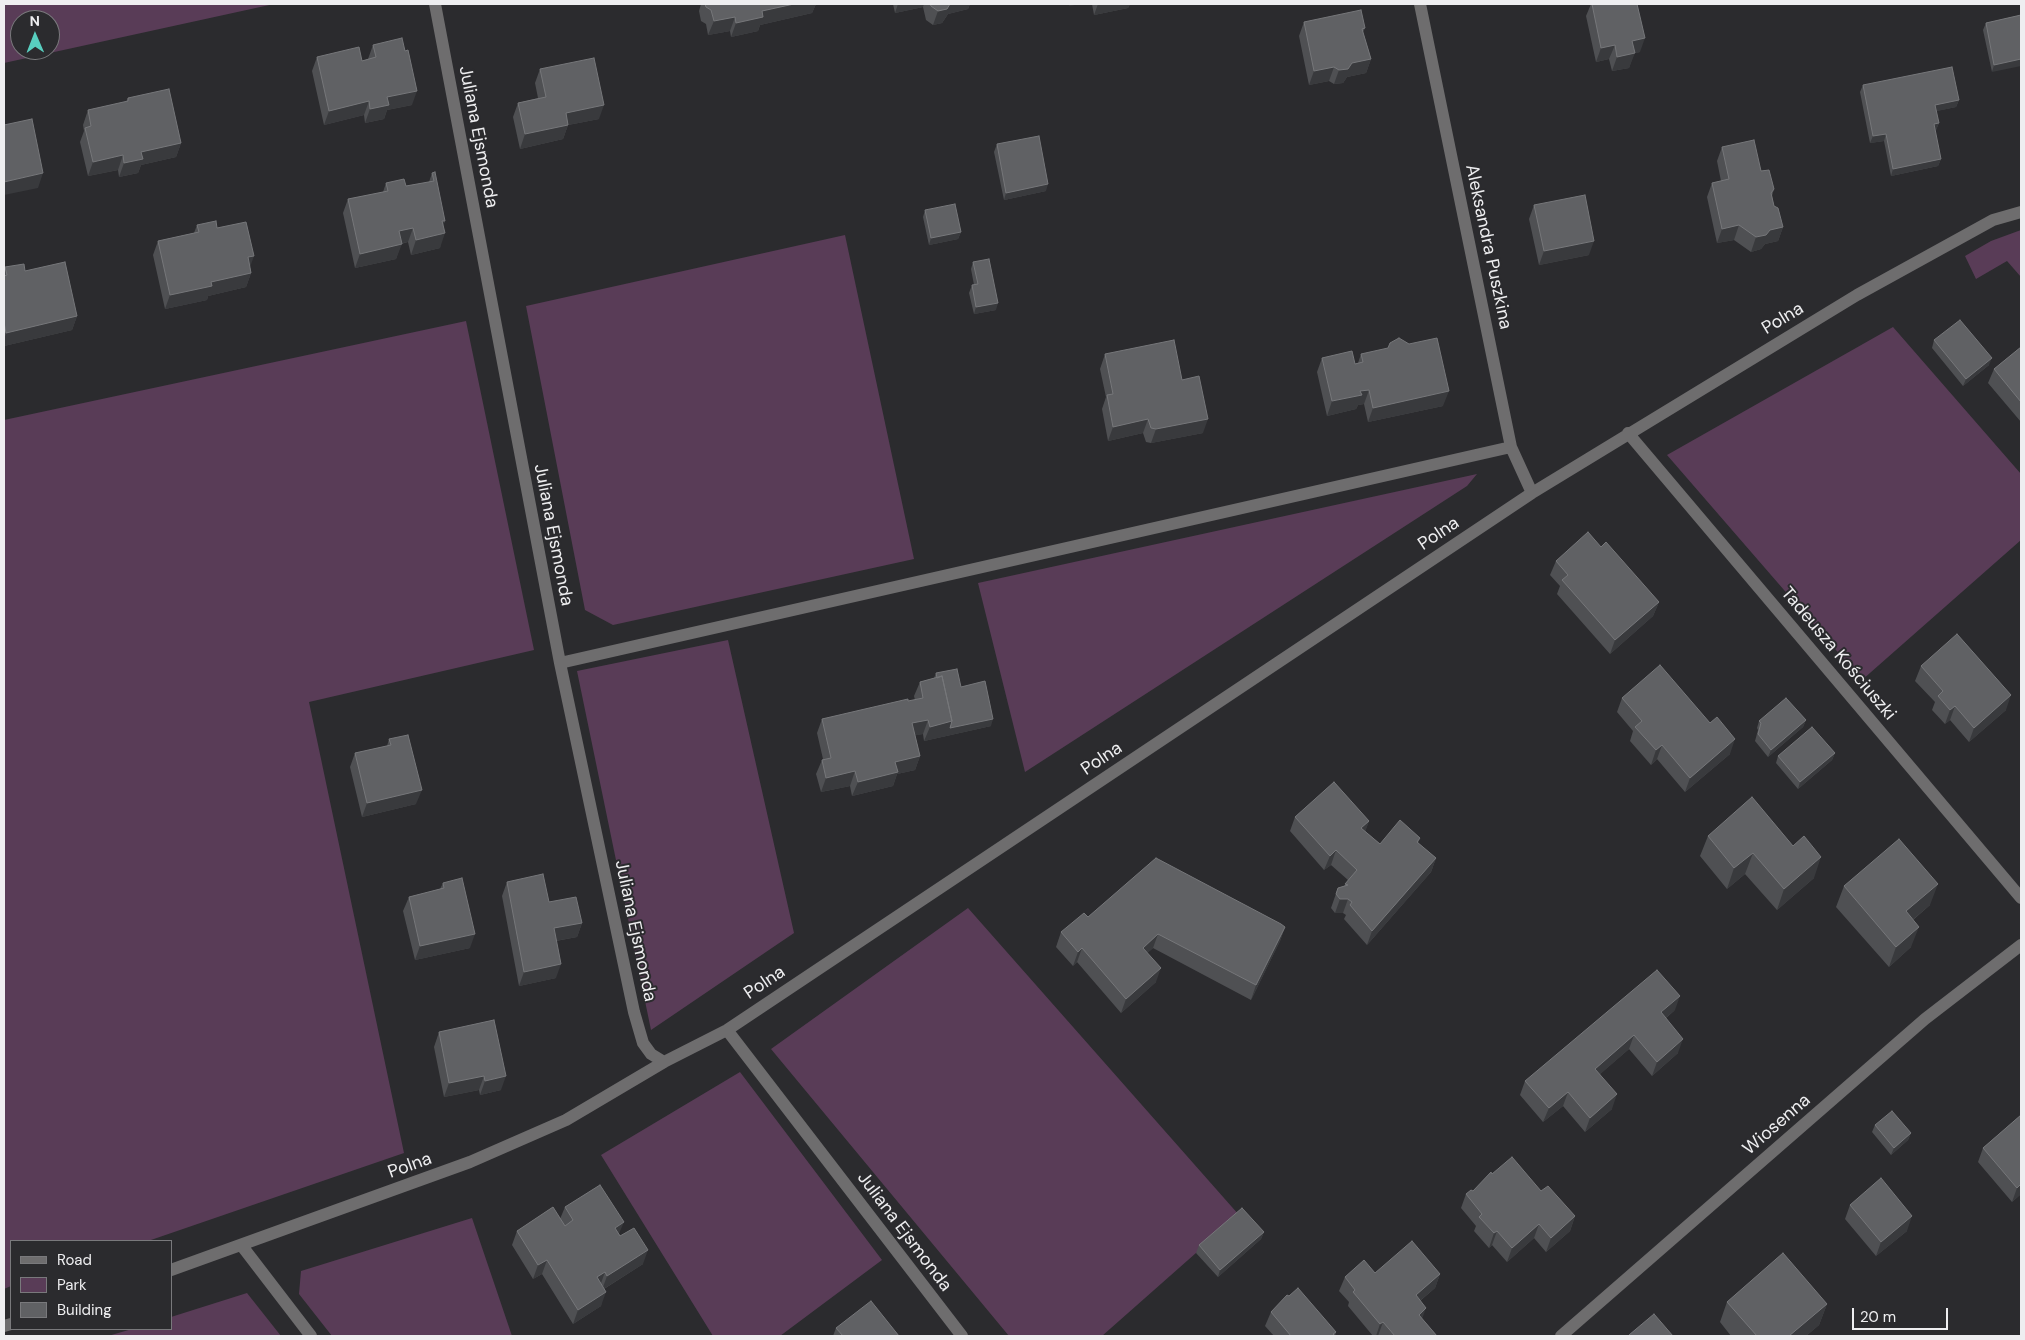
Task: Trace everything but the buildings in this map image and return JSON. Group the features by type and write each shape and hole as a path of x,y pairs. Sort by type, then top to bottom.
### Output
{"street":[{"name":"Juliana Ejsmonda","path":"435,4 560,663 634,1012 644,1043 651,1054 664,1062"},
{"name":"Aleksandra Puszkina","path":"1420,4 1511,447 1532,493"},
{"name":"Polna","path":"172,1270 242,1246 479,1158 566,1120 664,1062 727,1030 1532,493 1857,295 1993,220 2021,212"},
{"name":"Tadeusza Kościuszki","path":"1628,433 2021,898"},
{"path":"560,663 1511,447"},
{"name":"Wiosenna","path":"1561,1336 1925,1019 2021,946"},
{"name":"Juliana Ejsmonda","path":"727,1030 962,1336"},
{"path":"242,1246 311,1336"}],"green space":[{"path":"4,4 274,4 60,51 60,10 10,10 10,60 18,60 4,63"},
{"path":"2021,230 2021,277 2007,261 1976,279 1965,256 1991,241"},
{"path":"845,235 914,559 613,625 585,610 526,306"},
{"path":"466,321 534,650 309,702 404,1153 151,1240 10,1240 10,1286 4,1289 4,420"},
{"path":"1893,327 2021,474 2021,540 1862,680 1667,455"},
{"path":"1477,474 1467,486 1025,772 978,583"},
{"path":"728,640 794,933 651,1030 577,671"},
{"path":"968,908 1239,1215 1102,1336 1009,1336 771,1049"},
{"path":"740,1072 882,1260 780,1336 713,1336 601,1155"},
{"path":"472,1218 512,1336 332,1336 299,1294 301,1271"},
{"path":"247,1293 281,1336 108,1336 129,1330 172,1330 172,1317"}]}
